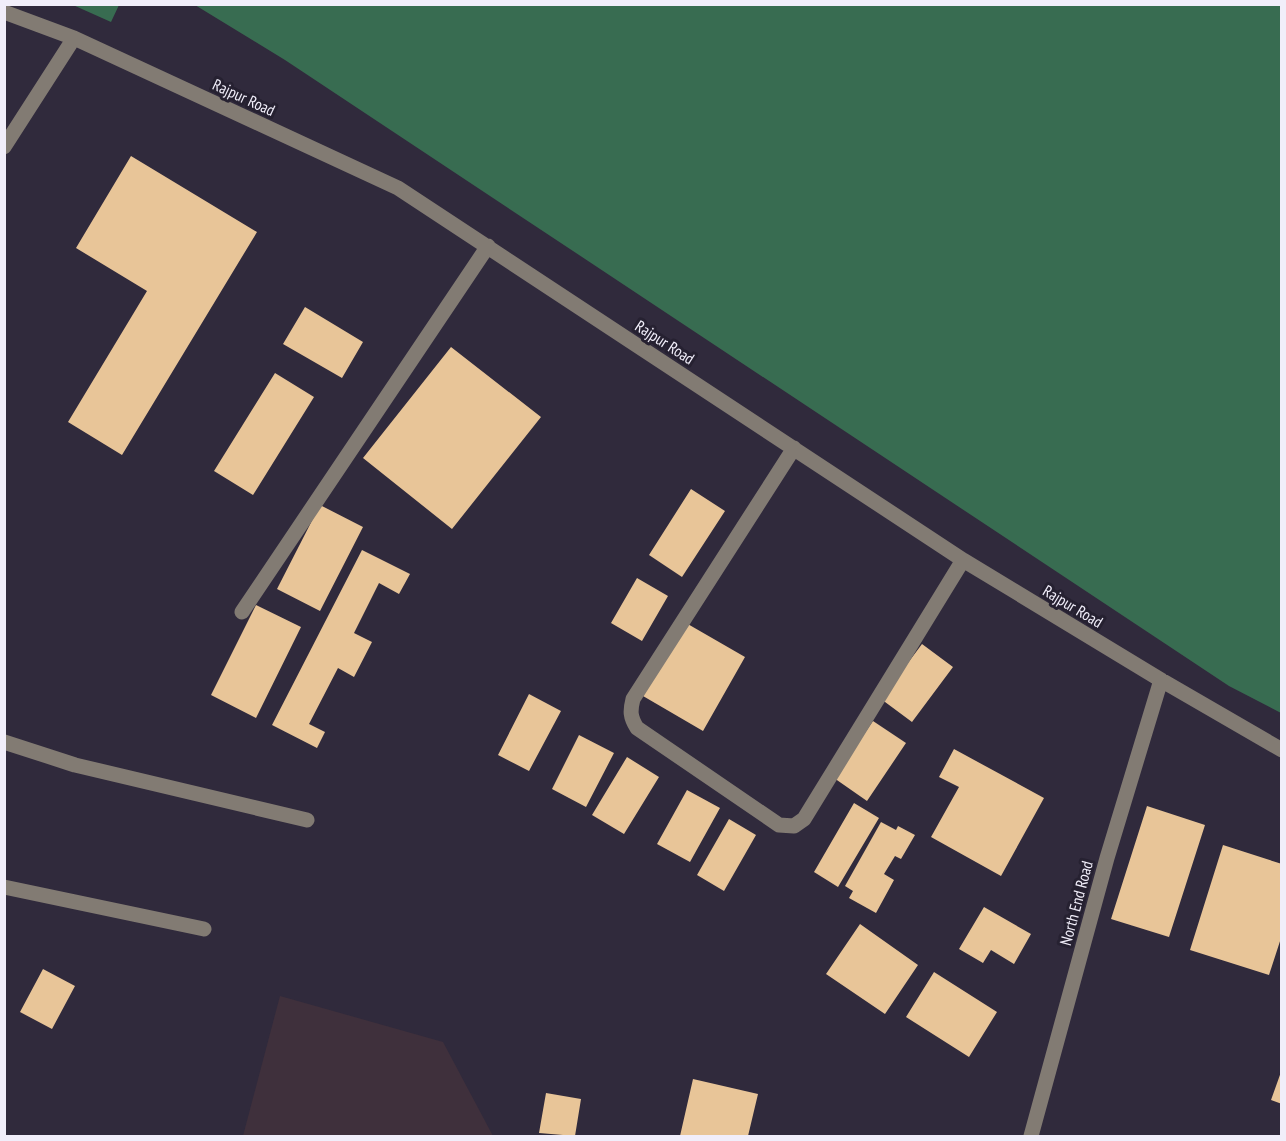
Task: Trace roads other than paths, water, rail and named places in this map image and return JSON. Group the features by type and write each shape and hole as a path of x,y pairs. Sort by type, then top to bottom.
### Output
{"street":[{"name":"Rajpur Road","path":"4,12 74,38 398,188 963,560 1281,750"},
{"path":"4,147 74,38"},
{"path":"242,612 488,246"},
{"path":"794,448 633,699 630,710 631,718 637,728 778,825 794,826 804,819 963,560"},
{"name":"North End Road","path":"1031,1137 1107,858 1161,680"},
{"path":"4,742 75,765 307,820"},
{"path":"4,887 204,929"}]}
